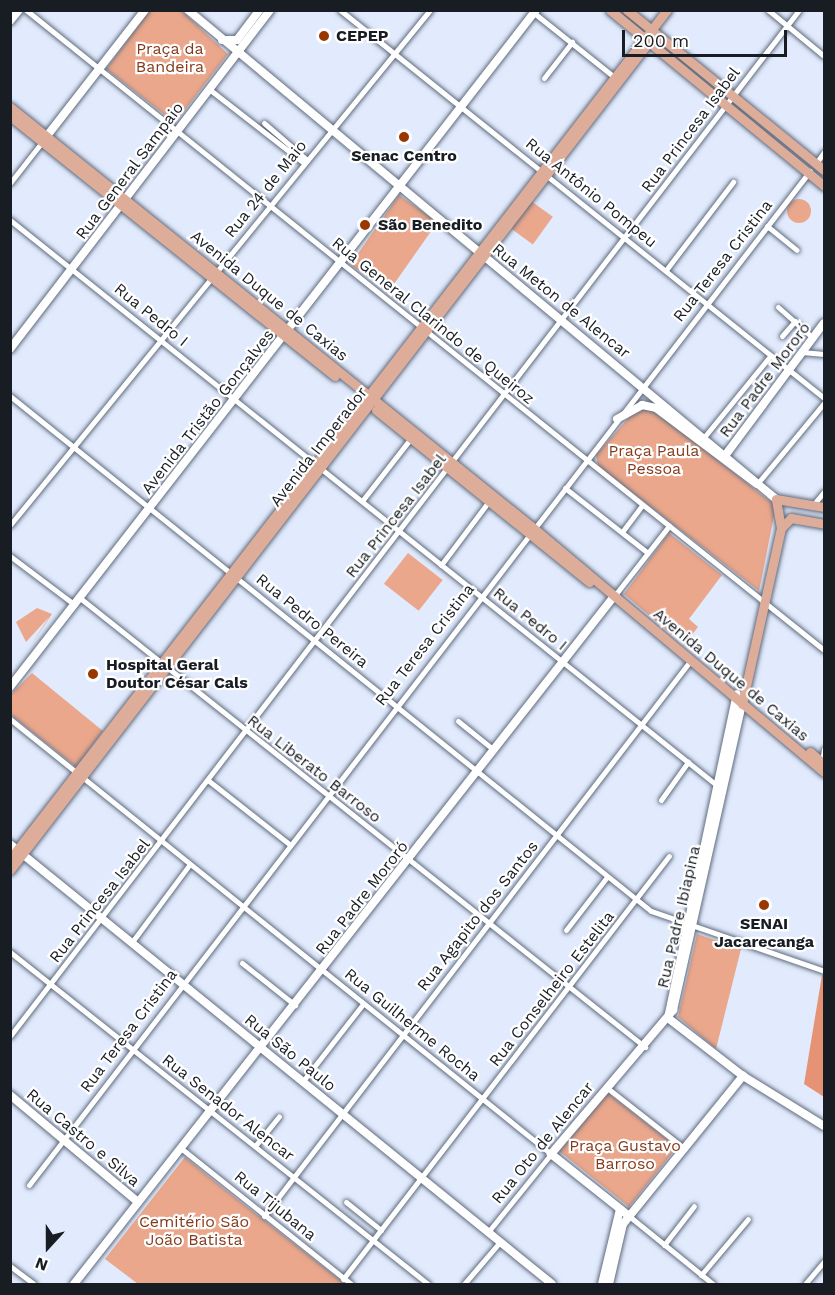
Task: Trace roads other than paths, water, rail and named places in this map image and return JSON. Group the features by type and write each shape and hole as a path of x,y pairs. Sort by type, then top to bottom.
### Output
{"main road":[{"path":"610,10 731,100 814,166 825,170"},
{"path":"627,10 731,100"},
{"name":"Avenida Imperador","path":"543,173 613,76 646,39 667,10"},
{"name":"Avenida Imperador","path":"10,859 80,774 543,173 645,47 646,39"},
{"name":"Avenida Duque de Caxias","path":"10,107 45,139 824,766"},
{"name":"Avenida Duque de Caxias","path":"10,116 45,139"},
{"path":"814,166 825,186"},
{"name":"Avenida Duque de Caxias","path":"369,400 411,438 452,467 489,501 531,531"},
{"path":"777,499 825,507"},
{"name":"Rua Padre Ibiapina","path":"740,699 781,528 777,499"},
{"path":"781,528 791,518 825,524"},
{"name":"Avenida Imperador","path":"10,870 17,849"}],"street":[{"path":"10,21 19,10"},
{"name":"Rua General Clarindo de Queiroz","path":"26,10 340,264 825,650"},
{"path":"10,183 145,10"},
{"name":"Rua Meton de Alencar","path":"188,10 222,40 236,56 564,320 726,453 757,484 777,499"},
{"path":"222,40 237,40 260,10"},
{"name":"Rua General Sampaio","path":"10,349 270,10"},
{"name":"Rua Antônio Pompeu","path":"340,10 825,398"},
{"name":"Rua 24 de Maio","path":"10,525 393,52 430,10"},
{"path":"768,10 825,56"},
{"name":"Rua Princesa Isabel","path":"10,1036 247,734 800,10"},
{"path":"535,12 613,76"},
{"name":"Avenida Tristão Gonçalves","path":"10,687 535,12"},
{"path":"544,78 572,42"},
{"path":"209,89 305,162"},
{"path":"264,123 305,162"},
{"name":"Rua Teresa Cristina","path":"29,1185 241,905 825,152"},
{"path":"666,270 733,182"},
{"name":"Rua Pedro I","path":"10,220 721,788"},
{"path":"767,226 797,250"},
{"path":"778,307 813,338"},
{"path":"782,336 795,321"},
{"name":"Rua Padre Mororó","path":"726,453 825,323"},
{"path":"802,352 825,354"},
{"path":"705,436 771,355"},
{"name":"Rua Pedro Pereira","path":"10,396 638,901 689,925 825,971"},
{"path":"616,419 642,405 656,408 757,484 825,403"},
{"path":"362,501 411,438"},
{"path":"565,488 648,553"},
{"path":"813,505 825,492"},
{"path":"441,564 489,501"},
{"path":"622,532 642,505"},
{"name":"Rua Padre Mororó","path":"74,1284 211,1113 262,1048 292,1003 322,970 669,526"},
{"name":"Rua Liberato Barroso","path":"10,556 164,666 645,1047"},
{"name":"Rua Agapito dos Santos","path":"264,1216 691,660"},
{"name":"Rua Padre Ibiapina","path":"668,1018 740,699"},
{"name":"Rua Guilherme Rocha","path":"10,718 629,1216"},
{"path":"458,721 494,750"},
{"path":"824,766 825,749"},
{"path":"661,800 688,762"},
{"path":"209,781 289,844"},
{"name":"Rua São Paulo","path":"17,849 552,1284"},
{"name":"Rua Conselheiro Estelita","path":"343,1279 638,901 669,856"},
{"path":"132,942 190,864"},
{"path":"566,930 607,877"},
{"name":"Rua Senador Alencar","path":"10,952 428,1284"},
{"path":"242,963 292,1003"},
{"path":"303,1081 363,1004"},
{"path":"668,1018 743,1076 825,1126"},
{"name":"Rua Oto de Alencar","path":"488,1232 606,1087 645,1047 668,1018"},
{"path":"609,1284 629,1216 743,1076"},
{"path":"606,1087 685,1149"},
{"name":"Rua Castro e Silva","path":"10,1095 138,1202"},
{"path":"255,1146 279,1116"},
{"name":"Rua Tijubana","path":"182,1149 351,1284"},
{"path":"346,1202 381,1230"},
{"path":"664,1245 694,1206"},
{"path":"602,1284 620,1209"},
{"path":"629,1216 713,1284"},
{"path":"701,1275 748,1219"},
{"path":"464,1284 500,1242"},
{"path":"805,1284 825,1261"},
{"path":"11,1268 34,1284"}],"place":[{"name":"CEPEP","path":"324,36"},
{"name":"Senac Centro","path":"404,137"},
{"name":"São Benedito","path":"365,225"},
{"name":"Hospital Geral Doutor César Cals","path":"93,674"},
{"name":"SENAI Jacarecanga","path":"764,905"}],"park label":[{"name":"Praça da Bandeira","path":"170,58"},
{"name":"Praça Paula Pessoa","path":"654,460"},
{"name":"Praça Gustavo Barroso","path":"625,1155"},
{"name":"Cemitério São João Batista","path":"194,1231"}]}
